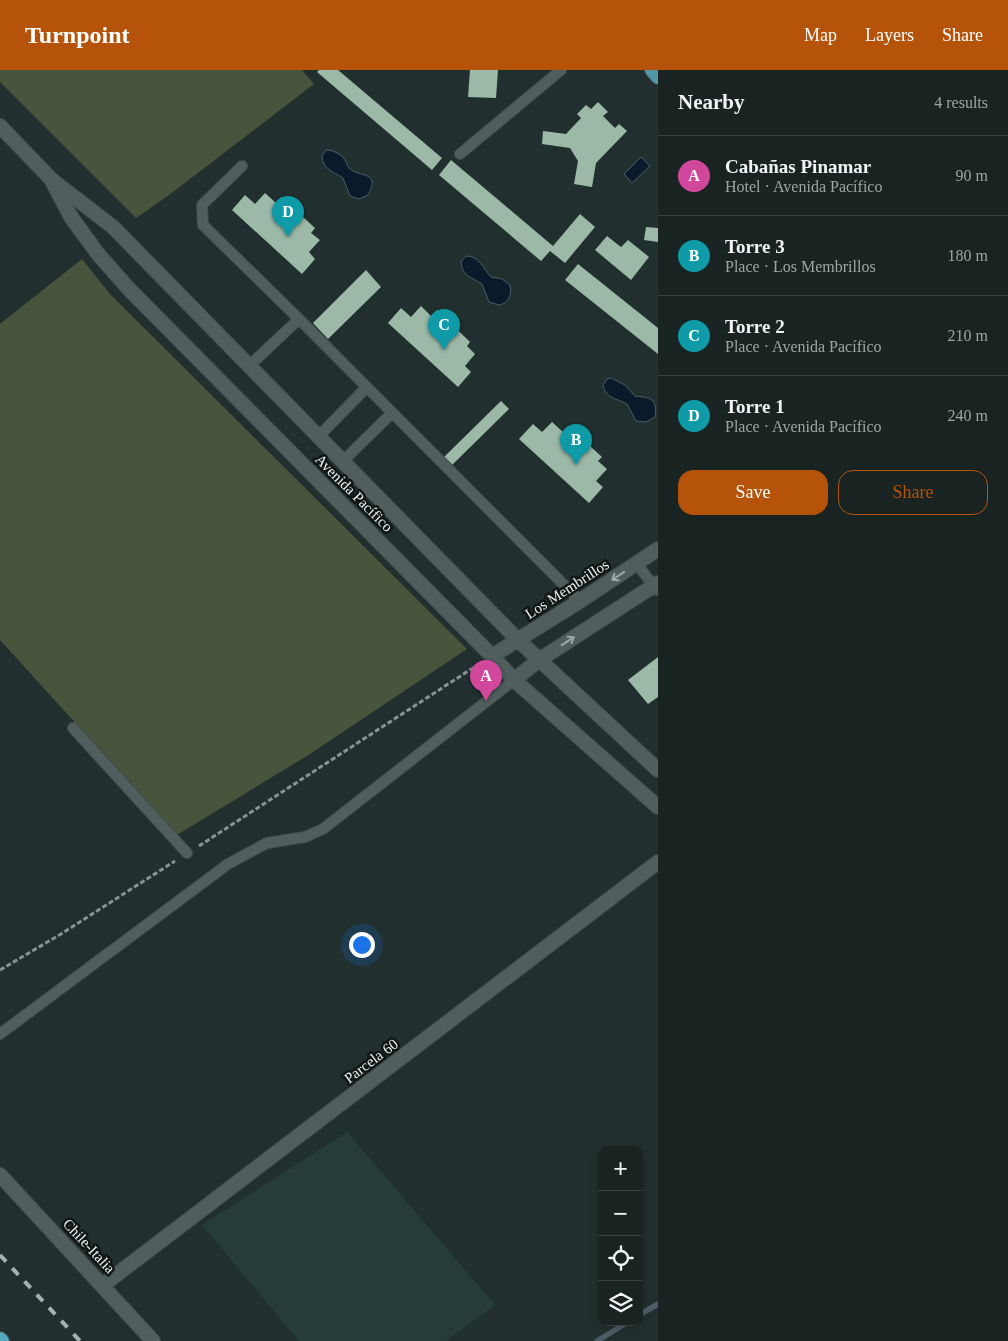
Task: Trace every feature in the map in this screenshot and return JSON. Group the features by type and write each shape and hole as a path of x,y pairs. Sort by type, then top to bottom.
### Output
{"main road":[{"path":"652,70 658,76"}],"street":[{"name":"Avenida Pacífico","path":"0,126 52,180 113,228 517,640 658,770"},
{"name":"Avenida Pacífico","path":"52,180 71,218 98,254 128,288 514,680 658,807"},
{"name":"Los Membrillos","path":"492,656 580,601 658,548"},
{"path":"514,680 539,660 656,587"},
{"name":"Parcela 60","path":"103,1285 658,862"},
{"name":"Chile-Italia","path":"0,1175 153,1341"}],"lane":[{"path":"460,154 561,70"},
{"path":"242,166 202,204 203,225 580,601"},
{"path":"249,366 299,319"},
{"path":"318,437 366,388"},
{"path":"343,461 392,413"},
{"path":"636,563 656,587"},
{"path":"0,1034 228,864 267,843 305,837 323,829 514,680"},
{"path":"73,728 187,853"}],"path":[{"path":"0,970 61,934 492,656"}],"shaded area":[{"path":"326,150 338,153 345,159 350,169 371,178 372,187 368,195 359,199 350,196 343,178 329,170 324,164 322,156"},
{"path":"641,157 650,166 632,183 624,174"},
{"path":"466,256 475,258 491,277 502,279 510,285 511,292 505,302 499,305 489,302 482,284 465,274 461,262"},
{"path":"611,378 625,385 635,396 648,398 654,402 655,417 646,422 636,421 627,404 612,398 604,390 603,385 607,379"},
{"path":"347,1132 495,1305 446,1341 299,1341 202,1225"}],"green space":[{"path":"0,70 302,70 314,84 136,218 0,82"},
{"path":"82,259 110,294 467,649 310,754 177,835 0,640 0,324"}],"building":[{"path":"319,70 338,70 442,158 432,170 317,72"},
{"path":"470,70 498,70 496,98 468,97"},
{"path":"598,102 608,112 603,116 615,128 619,124 627,131 596,163 592,187 574,184 578,161 570,148 542,144 543,131 566,134 581,118 577,114 586,105 591,109"},
{"path":"451,160 553,246 580,214 595,227 565,263 550,251 541,261 439,175"},
{"path":"265,193 276,203 281,197 315,228 311,233 320,240 309,252 315,259 302,274 232,210 245,195 255,204"},
{"path":"646,227 658,228 658,242 644,240"},
{"path":"607,236 621,247 628,240 649,257 631,280 595,250"},
{"path":"578,264 658,328 658,354 565,280"},
{"path":"366,270 381,287 328,339 313,323"},
{"path":"421,306 431,316 437,310 470,342 467,346 475,354 465,366 471,372 458,387 388,323 401,308 411,317"},
{"path":"501,401 509,409 451,466 443,458"},
{"path":"552,422 563,432 568,426 602,457 598,461 607,469 596,481 603,487 589,503 519,439 533,424 542,432"},
{"path":"658,657 658,697 648,704 628,680"}],"waterway":[{"path":"643,1313 658,1304"},
{"path":"597,1341 621,1326"}],"railway":[{"path":"0,1255 80,1341"}],"place":[{"name":"Torre 1","path":"288,237"},
{"name":"Torre 2","path":"444,350"},
{"name":"Torre 3","path":"576,465"},
{"name":"Cabañas Pinamar","path":"486,701"}]}
